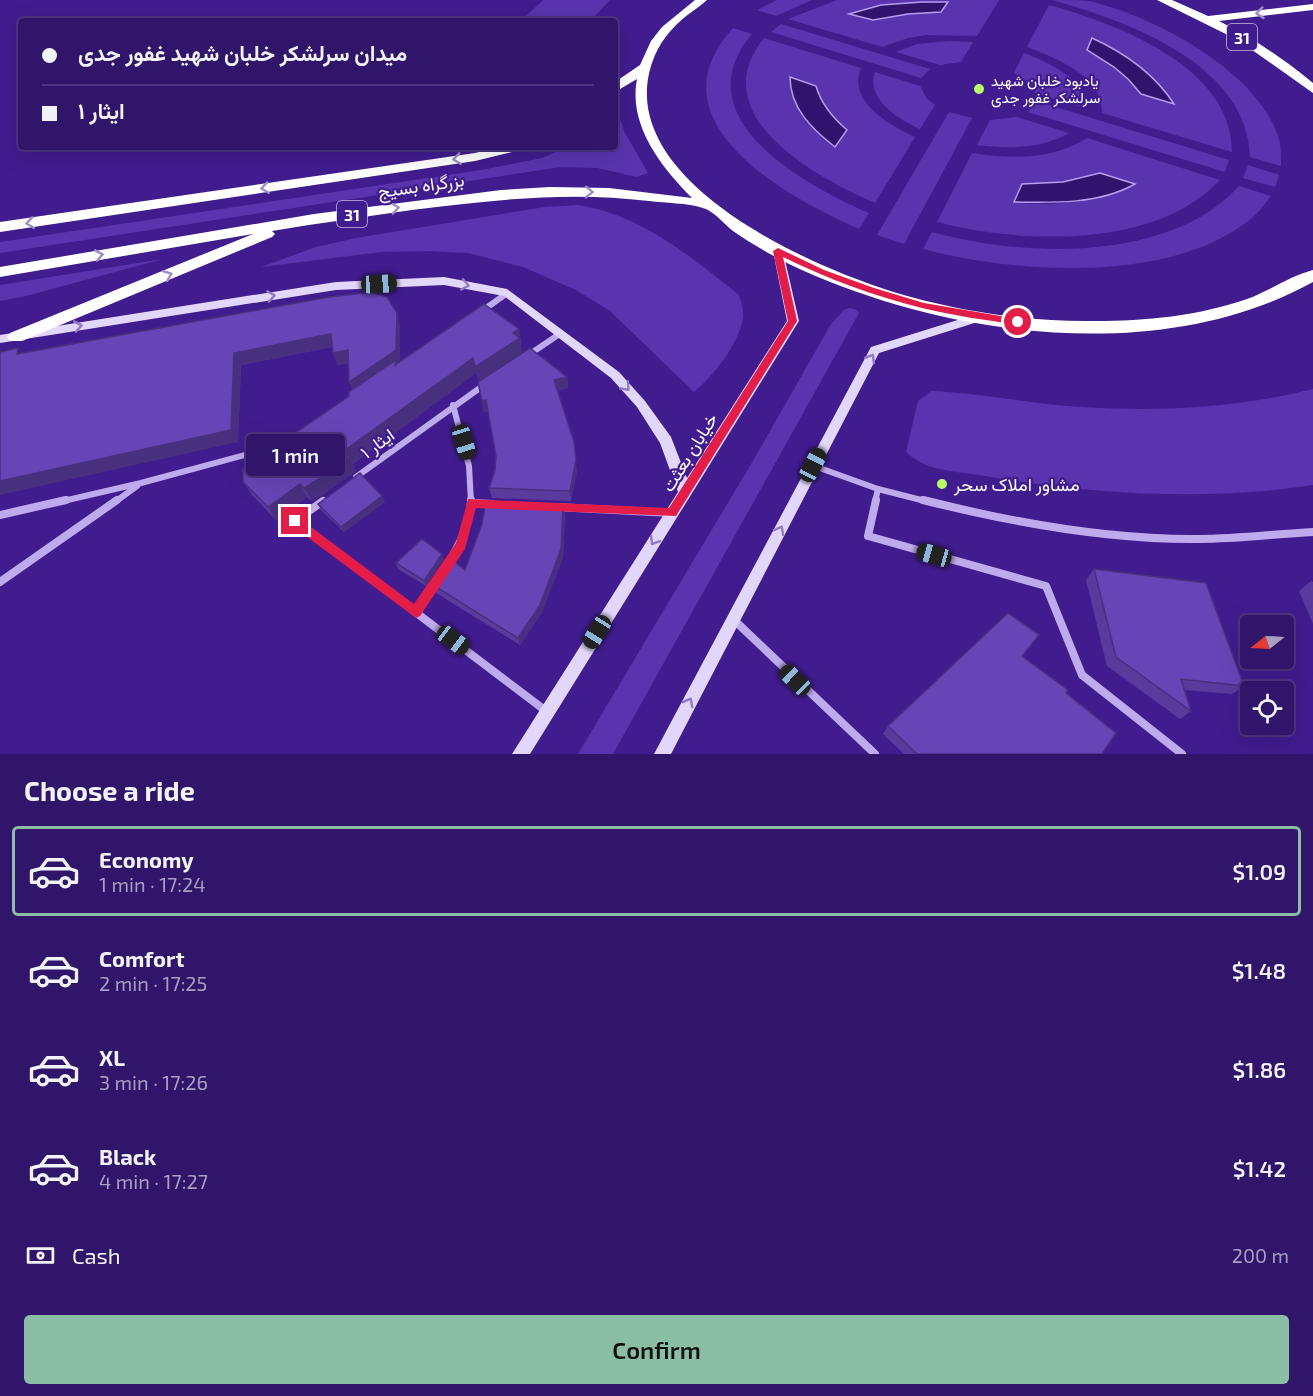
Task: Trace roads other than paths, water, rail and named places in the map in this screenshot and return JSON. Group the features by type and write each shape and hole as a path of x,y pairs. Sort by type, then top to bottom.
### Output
{"highway":[{"name":"31","path":"1162,0 1208,19 1266,52 1313,89"},
{"name":"31","path":"696,1 663,33 644,68 641,88 643,110 650,133 663,156 682,180 707,204 739,228 778,251 821,272 924,306 980,317 1038,324 1095,327 1149,325 1200,318 1244,307 1283,292 1313,275"},
{"path":"1208,19 1313,7"},
{"name":"31","path":"618,86 644,68"},
{"name":"بزرگراه بسیج","path":"0,227 476,157 503,150"},
{"name":"بزرگراه بسیج","path":"0,272 298,222 501,194 550,191 609,192 707,204"},
{"path":"16,337 298,222"}],"main road":[{"name":"خیابان بعثت","path":"519,754 793,321 778,251"},
{"path":"0,339 336,286 444,281 507,293 615,375 641,404 666,441 685,492"},
{"path":"662,754 875,350 980,317"}],"street":[{"path":"478,313 507,293"},
{"path":"522,359 562,333"},
{"name":"ایثار ۱","path":"351,480 492,379"},
{"path":"416,612 461,545 472,503 470,460 453,405"},
{"path":"0,515 141,483 295,442"},
{"path":"813,465 878,489 983,515 1091,532 1198,539 1313,532"},
{"path":"0,582 141,483"},
{"path":"878,489 868,536 1046,586 1082,675 1182,754"},
{"path":"332,494 295,521 546,712"},
{"path":"472,503 495,504"},
{"path":"542,506 672,513"},
{"path":"733,619 875,754"}],"place":[{"name":"یادبود خلبان شهید سرلشکر غفور جدی","path":"979,89"},
{"name":"مشاور املاک سحر","path":"942,484"}]}
